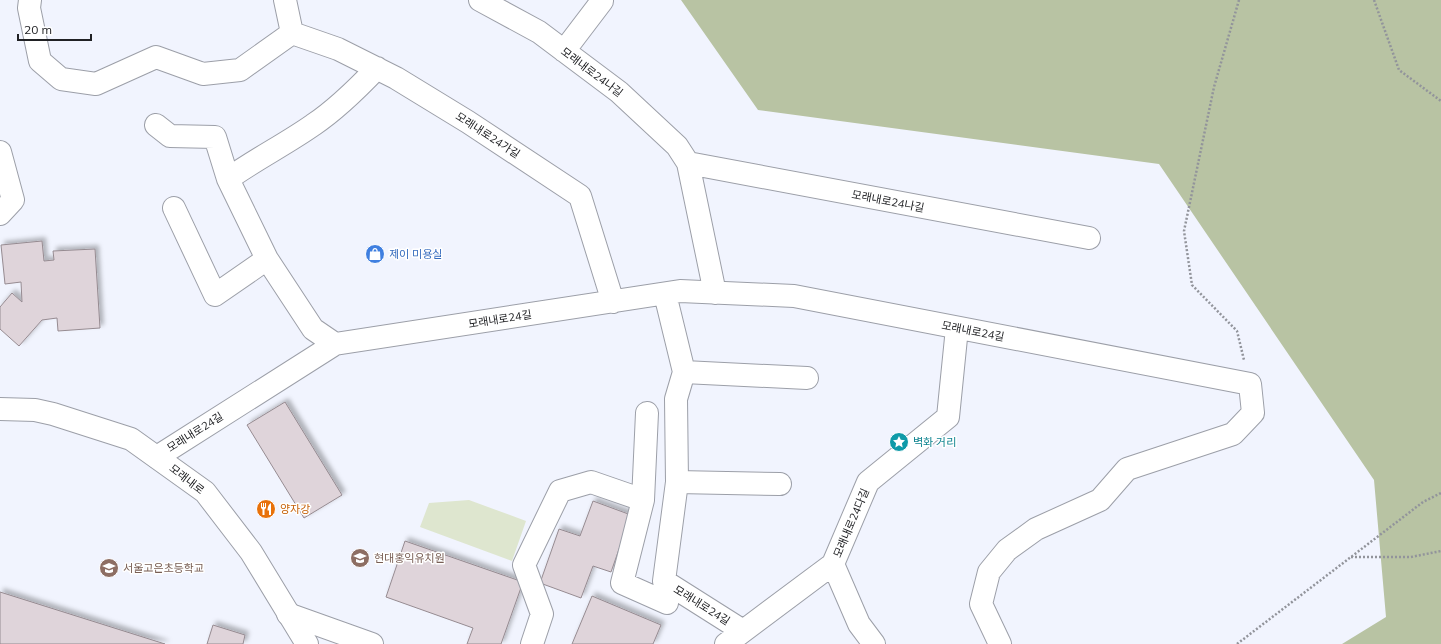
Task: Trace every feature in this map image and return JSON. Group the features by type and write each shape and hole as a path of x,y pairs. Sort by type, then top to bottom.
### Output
{"street":[{"path":"30,0 29,8 40,61 61,79 96,84 156,57 204,74 240,70 292,33 285,0"},
{"name":"모래내로24나길","path":"480,0 539,32 619,92 678,146 688,163 716,293"},
{"path":"564,51 602,1"},
{"name":"모래내로24가길","path":"292,33 338,49 396,78 468,122 580,196 613,302"},
{"path":"228,179 249,164 315,124 345,101 377,68"},
{"path":"156,125 170,136 215,137 228,179 267,260 314,329 335,344"},
{"path":"0,152 13,200 0,214"},
{"name":"모래내로24나길","path":"688,163 1088,238"},
{"path":"174,208 215,296 267,260"},
{"name":"모래내로24길","path":"157,457 335,344 680,292 794,296 1250,384"},
{"path":"665,294 684,372 807,378"},
{"name":"모래내로24다길","path":"735,638 834,564 868,482 948,417 957,328"},
{"name":"모래내로24길","path":"684,372 676,399 677,482 664,581 735,638"},
{"path":"1000,644 981,604 989,572 1007,550 1036,529 1100,500 1127,469 1233,434 1253,413 1250,384"},
{"name":"모래내로","path":"0,409 35,410 53,414 131,439 205,492 252,552 306,644"},
{"path":"647,412 643,500 622,583 667,603"},
{"path":"532,644 542,614 524,565 560,491 591,482 643,500"},
{"path":"677,482 780,484"},
{"name":"모래내로24다길","path":"834,564 859,624 874,644"},
{"path":"288,614 372,644"}],"path":[{"path":"1239,0 1214,87 1184,232 1192,285 1237,331 1250,384"},
{"path":"1374,0 1399,70 1441,101"},
{"path":"1237,644 1423,502 1441,493"},
{"path":"1350,557 1411,557 1441,551"}],"green space":[{"path":"681,0 1441,0 1441,644 1342,644 1386,617 1374,480 1159,164 758,110"},
{"path":"469,500 526,521 512,561 420,527 429,503"}],"building":[{"path":"42,241 44,261 54,260 53,251 95,249 100,328 58,331 57,318 42,320 19,346 0,329 0,307 12,293 22,302 21,282 5,284 1,245"},
{"path":"285,402 342,495 304,518 247,425"},
{"path":"593,501 631,515 611,572 593,566 581,598 540,583 559,529 580,536"},
{"path":"405,541 523,582 501,644 467,644 473,628 386,597"},
{"path":"0,592 165,644 0,644"},
{"path":"592,596 661,625 653,644 572,644"},
{"path":"213,625 245,635 243,644 207,644"}],"place":[{"name":"제이 미용실","path":"375,254"},
{"name":"벽화 거리","path":"899,442"},
{"name":"양자강","path":"266,509"},
{"name":"현대홍익유치원","path":"360,558"},
{"name":"서울고은초등학교","path":"109,568"}]}
